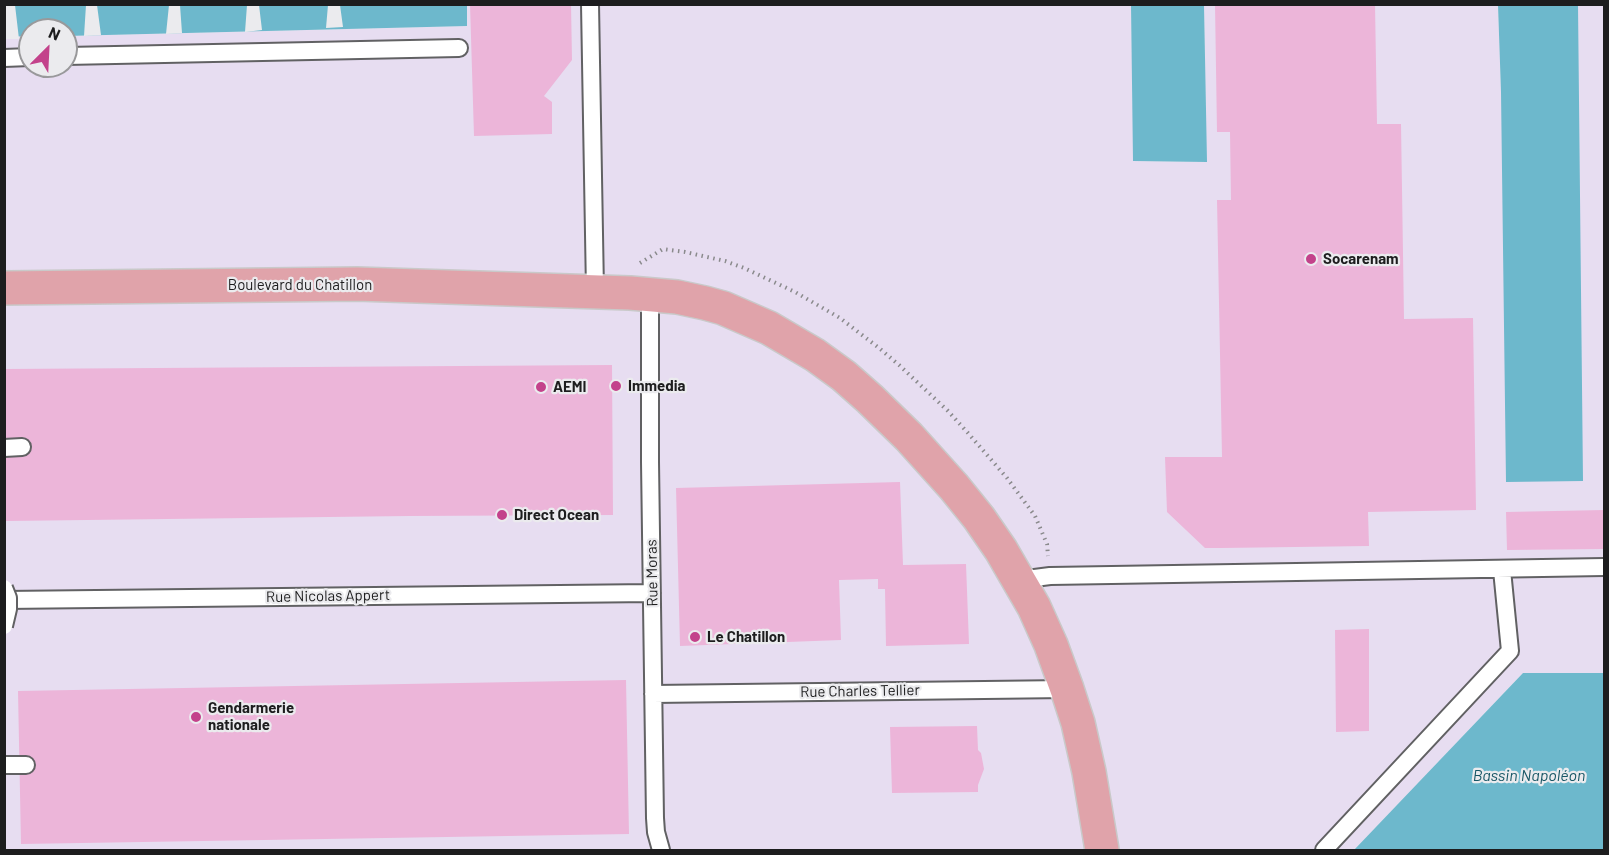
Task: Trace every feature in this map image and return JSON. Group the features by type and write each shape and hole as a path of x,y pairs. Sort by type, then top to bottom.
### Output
{"main road":[{"name":"Boulevard du Chatillon","path":"4,288 357,284 594,291 677,297 723,308 770,328 831,366 870,399 927,456 979,518 1019,580 1051,645 1078,723 1089,772 1101,850"}],"lane":[{"path":"590,4 594,291"},
{"path":"78,56 459,48"},
{"name":"Rue Moras","path":"650,294 653,694 656,832 661,850"},
{"path":"4,448 22,447"},
{"path":"1019,580 1050,576 1605,567"},
{"path":"1324,850 1510,651 1502,570"},
{"path":"4,588 8,598 8,609 4,626"},
{"name":"Rue Nicolas Appert","path":"4,600 652,593"},
{"name":"Rue Charles Tellier","path":"653,694 1067,688"},
{"path":"4,765 26,765"}],"shaded area":[{"path":"467,5 1131,5 1134,161 1206,162 1204,5 1498,5 1501,90 1578,88 1578,5 1604,5 1604,673 1523,673 1354,850 5,850 4,37 18,36 18,78 78,78 78,36 467,26"}],"water":[{"path":"467,4 467,26 78,36 78,18 18,18 18,36 5,37 4,5"},
{"path":"1131,5 1204,5 1207,162 1133,161"},
{"path":"1498,5 1578,5 1583,481 1506,482"},
{"name":"Bassin Napoléon","path":"1523,673 1604,673 1604,850 1354,850"}],"pier":[{"path":"5,5 15,5 18,39 5,39"},
{"path":"86,5 97,5 101,35 84,36"},
{"path":"169,5 180,5 182,33 166,34"},
{"path":"247,5 259,5 262,30 245,32"},
{"path":"328,5 340,5 343,27 326,28"}],"building":[{"path":"470,4 571,4 572,60 544,96 552,102 552,134 474,136"},
{"name":"Socarenam","path":"1215,4 1375,4 1377,124 1401,124 1404,319 1473,318 1476,510 1368,512 1369,546 1221,548 1205,548 1167,512 1165,457 1222,457 1217,200 1231,200 1230,132 1217,132"},
{"path":"612,365 613,515 6,521 5,369"},
{"path":"900,482 903,565 966,564 969,644 886,646 885,589 878,589 878,579 839,580 841,640 680,646 676,488"},
{"path":"1604,510 1604,549 1507,550 1506,512"},
{"path":"1369,629 1369,731 1336,732 1335,630"},
{"path":"626,680 629,834 21,844 18,691"},
{"path":"977,726 978,750 981,753 984,769 978,792 892,793 890,727"}],"place":[{"name":"Socarenam","path":"1311,259"},
{"name":"Immedia","path":"616,386"},
{"name":"AEMI","path":"541,387"},
{"name":"Direct Ocean","path":"502,515"},
{"name":"Le Chatillon","path":"695,637"},
{"name":"Gendarmerie nationale","path":"196,717"}]}
